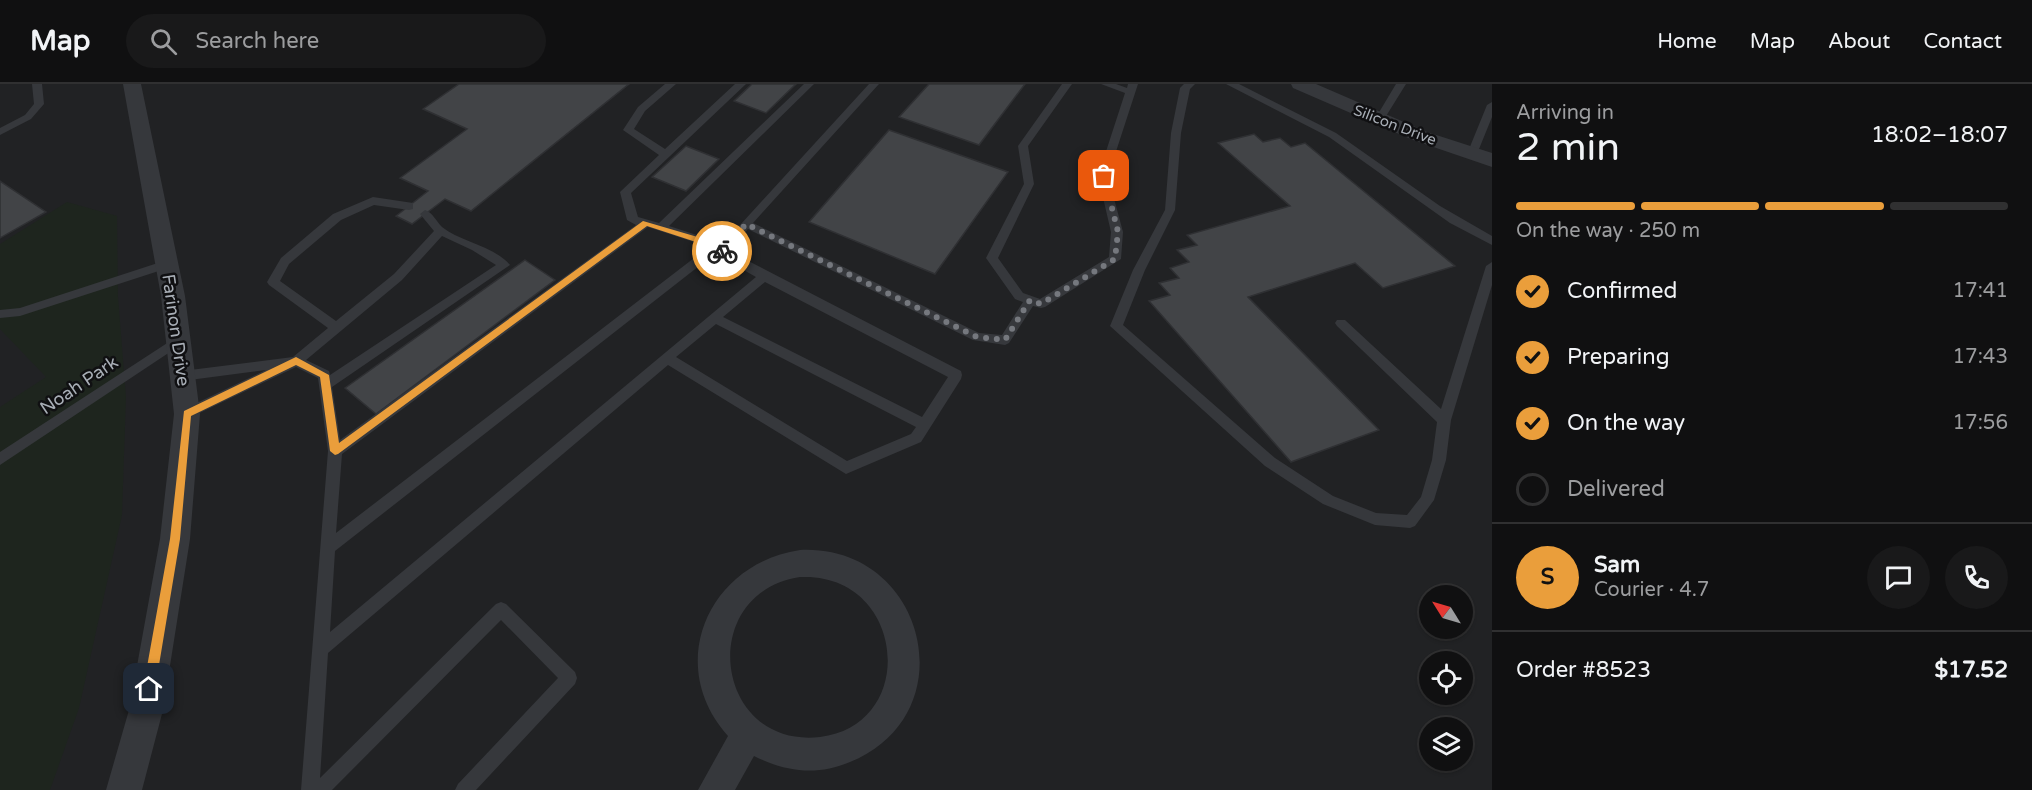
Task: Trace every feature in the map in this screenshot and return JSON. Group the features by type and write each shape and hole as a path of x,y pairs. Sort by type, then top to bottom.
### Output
{"street":[{"name":"Farinon Drive","path":"124,790 146,710 175,539 187,414 167,264 132,84"},
{"name":"Silicon Drive","path":"1300,84 1380,120 1492,160"},
{"path":"794,564 830,567 863,581 890,607 905,641 906,678 892,713 865,740 827,754 786,750 749,732 723,702 711,665 715,628 732,597 760,575 794,564"},
{"path":"716,790 749,732"}],"lane":[{"path":"0,132 28,117 39,104 37,84"},
{"path":"665,154 628,130 641,109 671,84"},
{"path":"667,358 846,468 916,438 956,375 699,240 633,220 625,192 741,84"},
{"path":"661,227 809,84"},
{"path":"721,252 874,84"},
{"path":"1067,84 1023,146 1029,184 992,258 1019,296 1041,304 1115,259 1118,232 1104,176 1132,88 1106,84"},
{"path":"1190,84 1185,88 1176,133 1170,210 1139,270 1116,326 1270,462 1328,500 1375,519 1410,522 1427,500 1439,460 1444,420 1492,266"},
{"path":"1231,84 1343,142 1400,180 1460,227 1492,242"},
{"path":"1380,120 1401,84"},
{"path":"1472,154 1490,116 1492,105"},
{"path":"336,327 273,282 285,261 337,217 373,201 409,206"},
{"path":"326,385 504,265 476,247 440,231 425,214"},
{"path":"335,451 646,223"},
{"path":"746,224 977,337 1005,340 1030,300"},
{"path":"187,414 296,360 398,277 440,231"},
{"path":"328,548 704,256 699,240"},
{"path":"0,314 20,312 167,264"},
{"path":"320,650 764,276"},
{"path":"715,318 925,425"},
{"path":"1341,323 1444,420"},
{"name":"Noah Park","path":"0,459 178,341"},
{"path":"182,376 296,360 324,375 335,451 310,790"},
{"path":"320,790 501,609 569,678 464,790"}],"shaded area":[{"path":"0,84 1492,84 1492,790 0,790"},
{"path":"67,202 117,216 118,297 126,397 122,515 79,708 50,790 0,790 0,407 46,377 0,329 0,244"}],"building":[{"path":"459,84 629,84 471,211 445,199 412,224 396,216 428,191 400,178 467,129 423,109"},
{"path":"752,84 796,84 766,113 734,101"},
{"path":"929,84 1025,84 979,145 899,117"},
{"path":"889,130 1008,172 935,274 809,222"},
{"path":"1254,134 1263,142 1280,138 1291,147 1305,143 1455,266 1383,288 1355,263 1248,297 1379,430 1291,462 1149,301 1170,295 1159,283 1179,278 1170,268 1189,262 1177,250 1197,245 1187,235 1290,206 1218,143"},
{"path":"686,146 719,159 686,191 652,177"},
{"path":"0,181 46,212 0,238"},
{"path":"525,260 555,280 376,414 345,388"}],"way so far":[{"path":"722,251 746,224 977,337 1005,340 1030,300 1041,304 1115,259 1118,232 1104,176"}],"route":[{"path":"149,689 175,539 187,414 296,360 324,375 335,451 646,223 699,240 722,251"}]}
